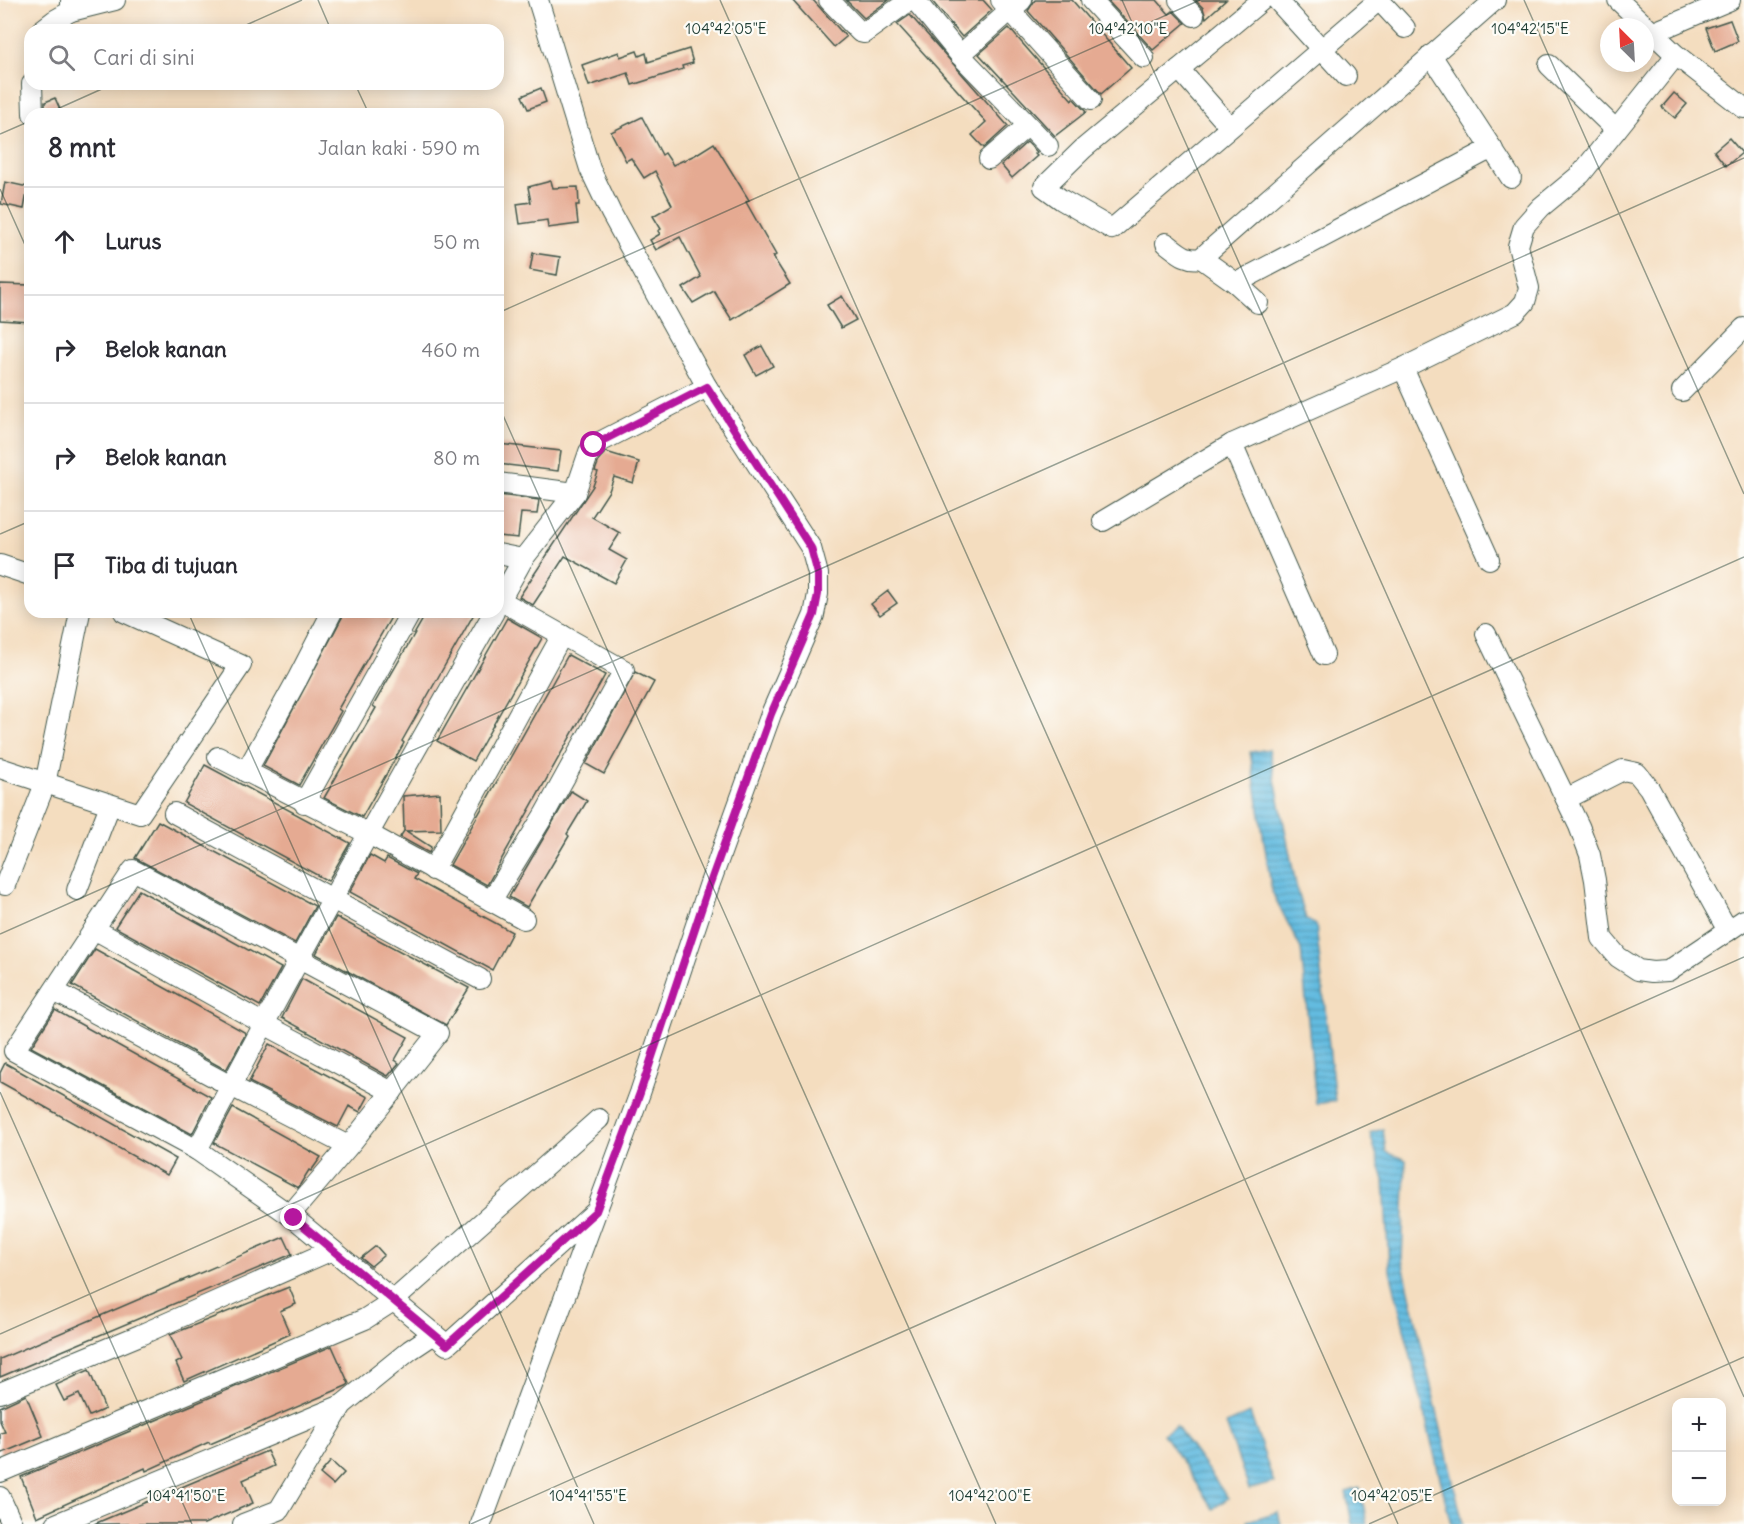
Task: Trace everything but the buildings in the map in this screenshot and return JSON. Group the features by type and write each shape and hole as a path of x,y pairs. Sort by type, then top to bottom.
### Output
{"street":[{"path":"50,24 71,5 115,0"},
{"path":"481,1524 640,1093 709,886 771,714 814,615 818,594 818,574 811,548 707,387 611,213 590,169 538,0"},
{"path":"829,0 860,32 864,33 910,0"},
{"path":"915,0 960,55 1048,146"},
{"path":"1091,0 1144,58"},
{"path":"1179,0 1194,16"},
{"path":"1262,0 1083,149 1044,187 1112,229 1379,0 1405,28"},
{"path":"1277,0 1346,76"},
{"path":"1166,243 1189,259 1201,258 1495,0"},
{"path":"1618,0 1637,18"},
{"path":"1654,32 1730,0"},
{"path":"960,55 1011,4 1091,100"},
{"path":"1654,35 1744,108"},
{"path":"1431,55 1511,178"},
{"path":"1103,520 1232,444 1402,368 1515,313 1525,302 1529,288 1518,246 1524,225 1541,207 1581,174 1676,55"},
{"path":"1549,65 1616,130"},
{"path":"1179,69 1230,127"},
{"path":"32,90 33,108"},
{"path":"989,159 1027,126"},
{"path":"1236,283 1492,148"},
{"path":"1201,258 1236,283 1258,303"},
{"path":"1683,391 1744,328"},
{"path":"1402,368 1489,559"},
{"path":"504,592 524,559 574,493 589,452 594,445 707,387"},
{"path":"1232,444 1324,655"},
{"path":"504,484 574,493"},
{"path":"504,556 524,559"},
{"path":"0,565 24,573"},
{"path":"491,902 544,815 624,670 562,635 504,607"},
{"path":"5,885 45,784 79,618"},
{"path":"0,768 140,814 241,665 137,618"},
{"path":"246,772 329,618"},
{"path":"304,802 408,618"},
{"path":"197,1150 299,960 489,618"},
{"path":"1486,634 1579,826 1590,855 1602,938 1618,957 1638,970 1668,971 1736,926 1649,788 1637,773 1623,770 1566,799"},
{"path":"433,870 562,635"},
{"path":"218,757 369,834 524,919"},
{"path":"77,890 110,805"},
{"path":"174,813 480,979"},
{"path":"290,1215 438,1033 133,870 14,1051 197,1150 290,1215 447,1345 596,1211"},
{"path":"94,929 392,1092"},
{"path":"54,991 348,1146"},
{"path":"0,1472 355,1323 393,1301 599,1119"},
{"path":"0,1393 140,1335 332,1250"},
{"path":"56,1524 342,1405 410,1350 434,1334"},
{"path":"243,1524 279,1510 342,1405"},
{"path":"0,1497 12,1524"}],"water":[{"path":"1269,749 1296,885 1306,919 1316,925 1335,1101 1316,1104 1301,949 1272,892 1250,752"},
{"path":"1383,1129 1386,1152 1406,1160 1402,1260 1463,1524 1451,1524 1389,1266 1384,1180 1370,1133"},
{"path":"1250,1413 1274,1483 1249,1489 1226,1424"},
{"path":"1176,1426 1228,1498 1213,1509 1163,1434"},
{"path":"1360,1488 1367,1524 1352,1524 1346,1492"},
{"path":"1278,1512 1281,1524 1248,1524 1247,1521"}],"route":[{"path":"294,1218 447,1345 596,1211 640,1093 709,886 771,714 814,615 818,594 818,574 811,548 707,387 594,445"}]}
